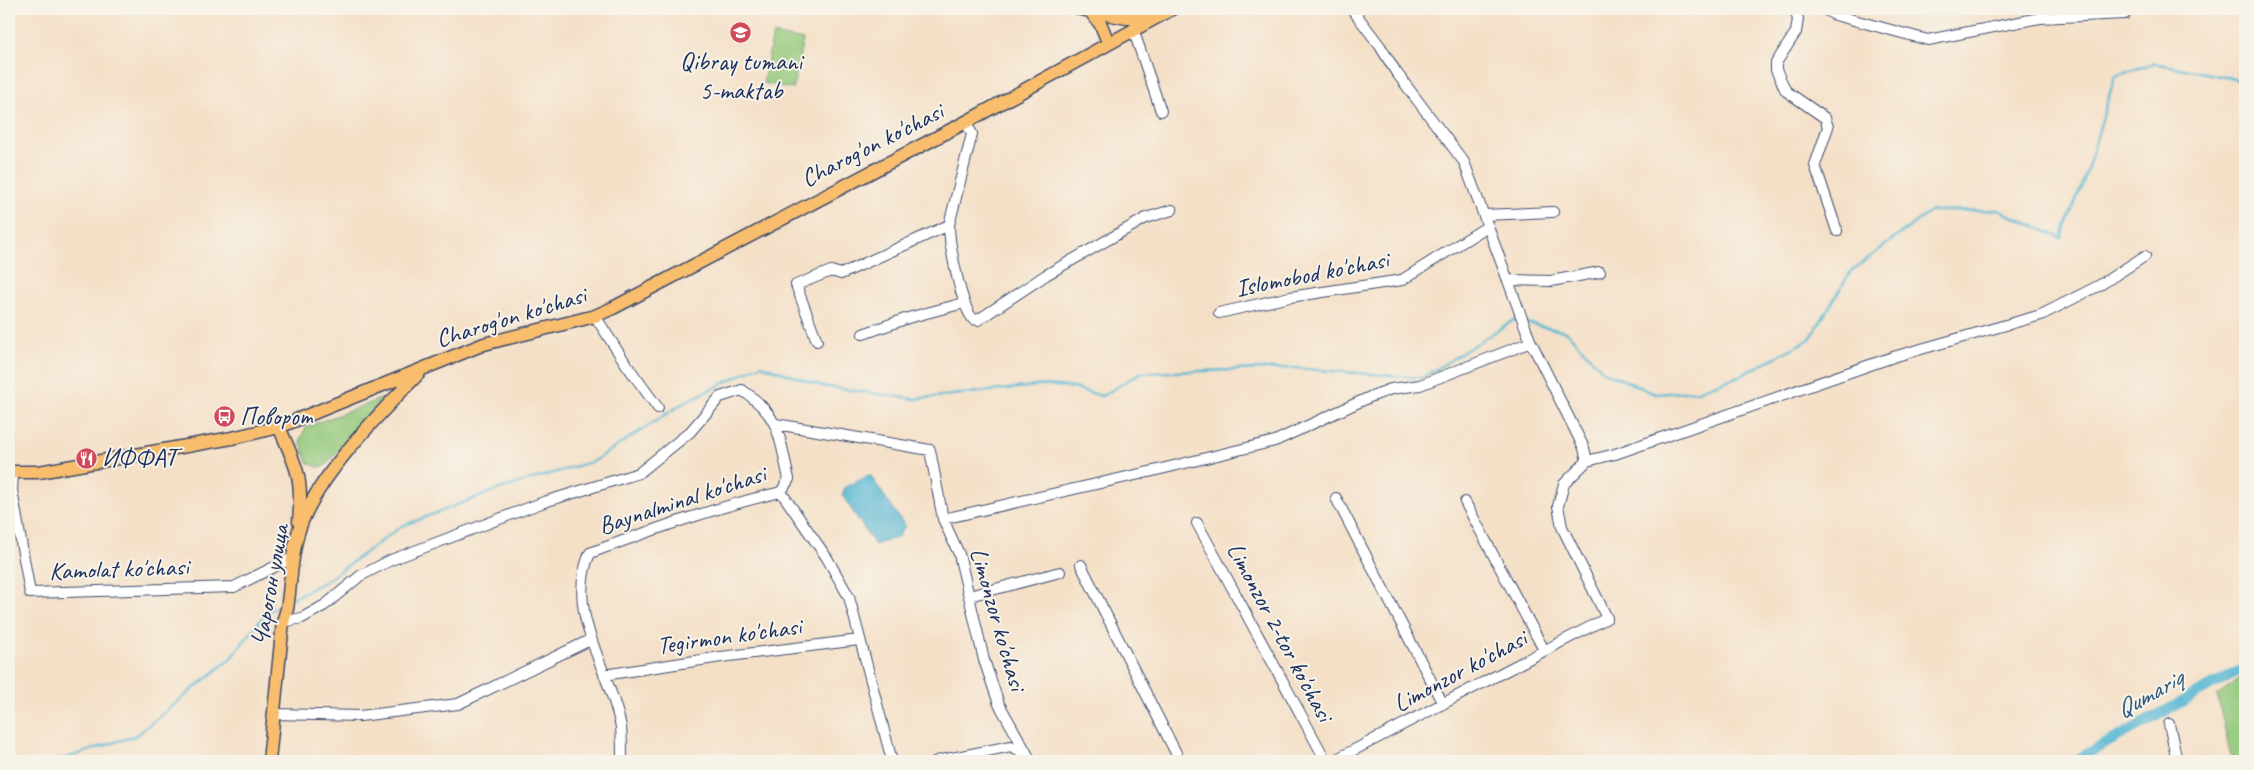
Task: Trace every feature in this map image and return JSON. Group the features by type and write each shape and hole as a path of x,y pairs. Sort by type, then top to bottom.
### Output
{"main road":[{"name":"Charog'on ko'chasi","path":"11,473 49,470 232,438 279,427 484,344 595,316 966,122 1108,42 1172,9"},
{"path":"1086,10 1127,18 1152,18"},
{"path":"1086,10 1101,25 1108,42"},
{"name":"Чарогон улица","path":"269,761 283,622 288,609 298,530 313,500 334,468 391,401 423,369"},
{"path":"279,427 296,466 300,482 301,496 298,530"}],"street":[{"path":"1352,9 1380,46 1396,72 1464,162 1530,340 1584,448 1588,462 1893,357 2041,315 2100,285 2145,256"},
{"path":"1794,9 1798,19 1796,32 1776,63 1776,70 1786,91 1825,118 1828,127 1815,165 1837,231"},
{"path":"1824,9 1835,15 1928,40 2040,18 2125,14"},
{"path":"1133,29 1161,111"},
{"name":"Charog'on ko'chasi","path":"964,303 949,236 949,225 972,134 966,122"},
{"path":"863,334 908,318 964,303 970,315 978,320 1046,275 1146,218 1172,210"},
{"path":"1484,215 1553,212"},
{"path":"817,341 796,286 831,271 841,274 949,225"},
{"name":"Islomobod ko'chasi","path":"1219,313 1290,297 1402,280 1488,226"},
{"path":"1508,280 1551,281 1600,272"},
{"path":"595,316 626,364 658,408"},
{"path":"943,519 1274,441 1372,396 1391,389 1420,385 1530,340"},
{"name":"Baynalminal ko'chasi","path":"283,622 302,618 325,605 360,576 391,560 544,502 639,473 690,432 720,397 742,390 760,402 776,424 789,479 780,492 742,501 590,553 586,562 581,591 590,640 604,675 620,727 622,761"},
{"name":"Limonzor ko'chasi","path":"776,424 930,450 943,519 958,554 984,660 999,704 1029,759"},
{"name":"Limonzor ko'chasi","path":"1333,761 1607,618 1562,527 1558,506 1564,484 1588,462"},
{"name":"Kamolat ko'chasi","path":"11,473 12,490 30,593 234,587 294,557"},
{"path":"780,492 827,558 849,597 892,761"},
{"path":"1336,498 1443,704"},
{"path":"1465,502 1544,650"},
{"name":"Limonzor 2-tor ko'chasi","path":"1197,523 1326,761"},
{"path":"1081,564 1180,761"},
{"path":"969,596 1060,572"},
{"path":"273,714 360,716 458,704 590,640"},
{"name":"Tegirmon ko'chasi","path":"604,675 721,657 859,640"},
{"path":"2169,724 2177,761"},
{"name":"Limonzor ko'chasi","path":"937,761 1011,746 1029,759"}],"green space":[{"path":"773,34 803,40 793,89 763,83"},
{"path":"383,398 325,466 317,467 308,463 300,440 306,427"},
{"path":"2245,678 2245,761 2232,761 2217,695 2239,679"}],"water":[{"path":"870,475 905,526 898,537 875,545 842,495 845,487"}],"waterway":[{"path":"1527,323 1567,332 1603,371 1655,394 1697,391 1742,375 1810,339 1851,271 1931,211 1998,210 2061,238 2086,174 2115,76 2154,63 2245,81"},
{"path":"293,598 326,581 402,526 502,488 594,461 685,402 761,365 822,386 914,399 1045,385 1069,387 1102,396 1140,373 1294,368 1422,378 1514,320 1519,321"},
{"path":"57,761 137,735 230,659 267,612 284,603"},
{"name":"Qumariq","path":"2074,761 2245,667"}],"place":[{"name":"Qibray tumani 5-maktab","path":"741,33"},
{"name":"Поворот","path":"224,417"},
{"name":"ИФФАТ","path":"86,458"}]}
